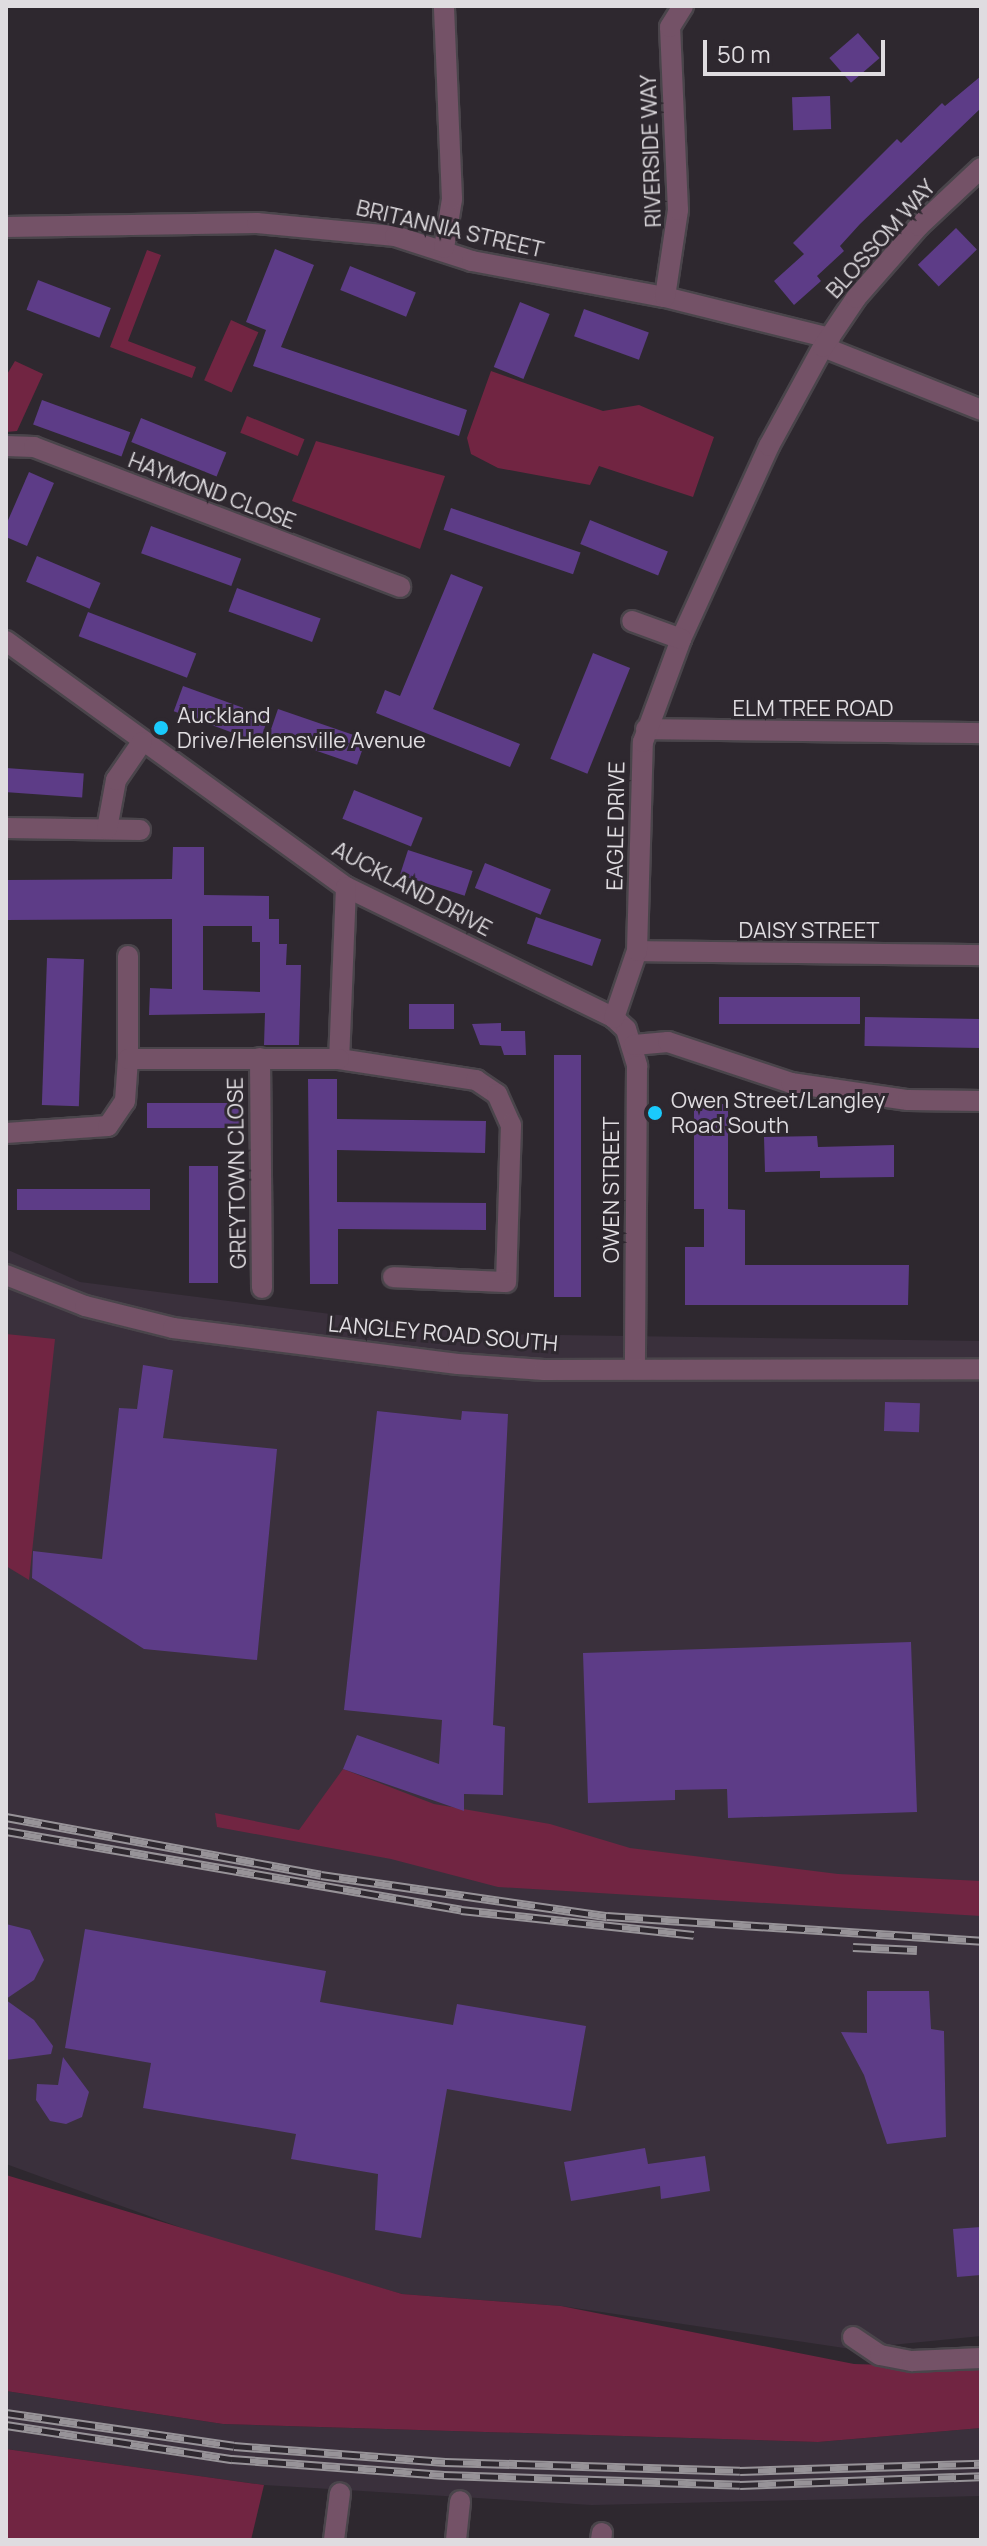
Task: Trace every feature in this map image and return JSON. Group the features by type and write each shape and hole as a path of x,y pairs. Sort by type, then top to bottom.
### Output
{"street":[{"path":"444,6 452,199 444,248"},
{"name":"RIVERSIDE WAY","path":"665,297 678,224 670,27 683,6"},
{"name":"BLOSSOM WAY","path":"826,342 856,298 919,226 981,168"},
{"name":"BRITANNIA STREET","path":"6,227 302,224 444,248 472,261 665,297 826,342 981,410"},
{"name":"EAGLE DRIVE","path":"614,1018 637,951 639,782 646,729 681,639 769,446 826,342"},
{"name":"HAYMOND CLOSE","path":"6,446 34,447 400,587"},
{"path":"632,621 681,639"},
{"name":"AUCKLAND DRIVE","path":"6,641 346,887 614,1018"},
{"name":"ELM TREE ROAD","path":"646,729 981,733"},
{"path":"107,829 116,780 142,742"},
{"path":"6,828 140,830"},
{"path":"339,1059 346,887"},
{"name":"DAISY STREET","path":"637,951 981,955"},
{"path":"6,1133 108,1126 125,1101 128,956"},
{"path":"614,1018 634,1045 668,1042 791,1083 908,1100 981,1101"},
{"name":"OWEN STREET","path":"634,1045 635,1369"},
{"name":"GREYTOWN CLOSE","path":"260,1058 262,1288"},
{"path":"128,1059 339,1059 476,1080 497,1094 511,1125 506,1282 393,1277"},
{"name":"LANGLEY ROAD SOUTH","path":"6,1275 85,1306 173,1328 458,1364 635,1369 981,1369"},
{"path":"853,2337 880,2355 912,2361 981,2358"},
{"path":"334,2540 340,2493"},
{"path":"456,2540 460,2501"}],"shaded area":[{"path":"147,250 161,255 128,341 196,367 192,378 110,347"},
{"path":"231,320 258,332 232,392 204,380"},
{"path":"15,361 43,374 17,431 6,432 6,376"},
{"path":"491,371 603,411 639,405 714,437 693,497 599,466 590,485 498,468 471,454 467,438"},
{"path":"247,416 304,439 298,456 240,433"},
{"path":"316,441 445,476 420,549 292,501"},
{"path":"6,1249 80,1282 488,1334 981,1341 981,2336 851,2349 561,2306 402,2294 226,2244 6,2164"},
{"path":"6,1334 55,1339 29,1580 6,1566"},
{"path":"343,1769 434,1804 550,1824 630,1848 838,1874 981,1881 981,1916 498,1887 391,1859 217,1827 215,1813 299,1830"},
{"path":"6,2175 402,2294 561,2306 854,2364 981,2368 981,2428 818,2442 223,2424 6,2391"},
{"path":"6,2391 223,2424 818,2442 981,2428 981,2496 592,2505 264,2485 6,2449"},
{"path":"6,2449 264,2485 251,2540 6,2540"}],"building":[{"path":"858,33 880,58 851,83 829,58"},
{"path":"981,76 981,108 860,224 840,246 844,251 817,276 821,281 794,305 774,281 804,254 793,243 897,139 901,143 942,103 945,106"},
{"path":"830,96 831,129 793,130 792,97"},
{"path":"956,228 977,250 939,286 918,265"},
{"path":"275,249 314,265 281,347 467,410 459,436 253,366 266,330 246,322"},
{"path":"350,266 416,293 406,317 340,290"},
{"path":"38,280 111,308 99,338 27,310"},
{"path":"520,302 550,314 523,379 494,367"},
{"path":"584,309 649,333 639,360 574,336"},
{"path":"42,400 130,432 121,457 33,424"},
{"path":"141,418 226,452 217,477 131,442"},
{"path":"29,472 54,483 27,546 6,537 6,525"},
{"path":"451,508 581,553 573,574 444,530"},
{"path":"590,520 668,551 658,576 580,544"},
{"path":"151,526 241,559 231,586 141,553"},
{"path":"37,556 101,583 90,609 26,582"},
{"path":"451,574 483,587 433,709 520,744 510,767 376,713 385,690 400,696"},
{"path":"237,588 321,618 312,642 228,611"},
{"path":"88,612 196,654 187,678 79,636"},
{"path":"593,653 630,668 587,774 550,759"},
{"path":"183,686 269,717 259,742 174,711"},
{"path":"278,709 366,739 357,765 269,735"},
{"path":"6,768 84,773 82,797 6,792"},
{"path":"354,790 423,818 411,846 342,819"},
{"path":"173,847 204,847 204,895 269,896 269,919 279,919 279,944 287,944 286,965 301,965 299,1045 264,1045 265,1013 149,1015 150,988 172,989 172,919 6,920 6,880 172,879","holes":["203,926 252,926 252,942 260,942 260,992 203,990"]},
{"path":"408,850 473,871 465,896 400,875"},
{"path":"485,863 551,890 541,915 475,888"},
{"path":"536,917 601,939 592,966 527,943"},
{"path":"47,958 84,959 79,1106 42,1105"},
{"path":"719,997 860,997 860,1024 719,1024"},
{"path":"409,1004 454,1004 454,1029 409,1029"},
{"path":"865,1017 981,1019 980,1048 864,1046"},
{"path":"501,1023 501,1031 525,1031 526,1055 504,1055 501,1046 480,1045 472,1024"},
{"path":"554,1055 581,1055 581,1297 554,1297"},
{"path":"308,1079 337,1079 337,1119 486,1121 485,1153 337,1150 337,1202 486,1203 486,1230 338,1229 338,1284 310,1284"},
{"path":"147,1103 242,1103 242,1128 147,1128"},
{"path":"694,1104 728,1104 728,1209 745,1210 745,1265 909,1265 908,1305 685,1305 685,1247 704,1247 704,1209 694,1209"},
{"path":"817,1136 818,1147 894,1145 894,1177 820,1178 820,1171 765,1172 764,1137"},
{"path":"189,1166 218,1166 218,1283 189,1283"},
{"path":"17,1189 150,1189 150,1210 17,1210"},
{"path":"143,1365 173,1370 163,1438 277,1449 257,1660 144,1649 32,1578 33,1551 102,1559 119,1408 137,1409"},
{"path":"885,1402 920,1403 919,1432 884,1431"},
{"path":"377,1411 461,1420 462,1411 508,1414 493,1725 505,1727 503,1795 464,1794 464,1811 343,1769 357,1735 439,1764 442,1720 344,1710"},
{"path":"911,1642 917,1812 728,1818 727,1789 675,1790 675,1800 588,1803 583,1653"},
{"path":"6,1924 30,1930 44,1960 34,1980 6,1999"},
{"path":"85,1929 326,1971 320,2002 453,2025 457,2004 586,2026 571,2111 447,2089 421,2238 375,2230 378,2174 291,2159 296,2134 143,2108 151,2063 65,2048"},
{"path":"867,1991 929,1991 931,2029 944,2031 946,2137 887,2144 864,2075 841,2032 867,2033"},
{"path":"6,2000 34,2020 53,2046 51,2054 6,2060"},
{"path":"63,2057 89,2092 82,2117 66,2124 50,2121 36,2100 37,2084 58,2085"},
{"path":"645,2148 648,2164 705,2156 710,2191 661,2199 660,2186 571,2201 564,2162"},
{"path":"981,2227 981,2275 957,2277 953,2229"}],"railway":[{"path":"6,1817 321,1875 607,1916 981,1941"},
{"path":"6,1831 461,1910 694,1935"},
{"path":"853,1947 917,1950"},
{"path":"6,2413 234,2446 445,2462 740,2471 981,2464"},
{"path":"6,2425 232,2459 444,2475 740,2485 981,2476"}],"place":[{"name":"Auckland Drive/Helensville Avenue","path":"161,728"},
{"name":"Owen Street/Langley Road South","path":"655,1113"}]}
